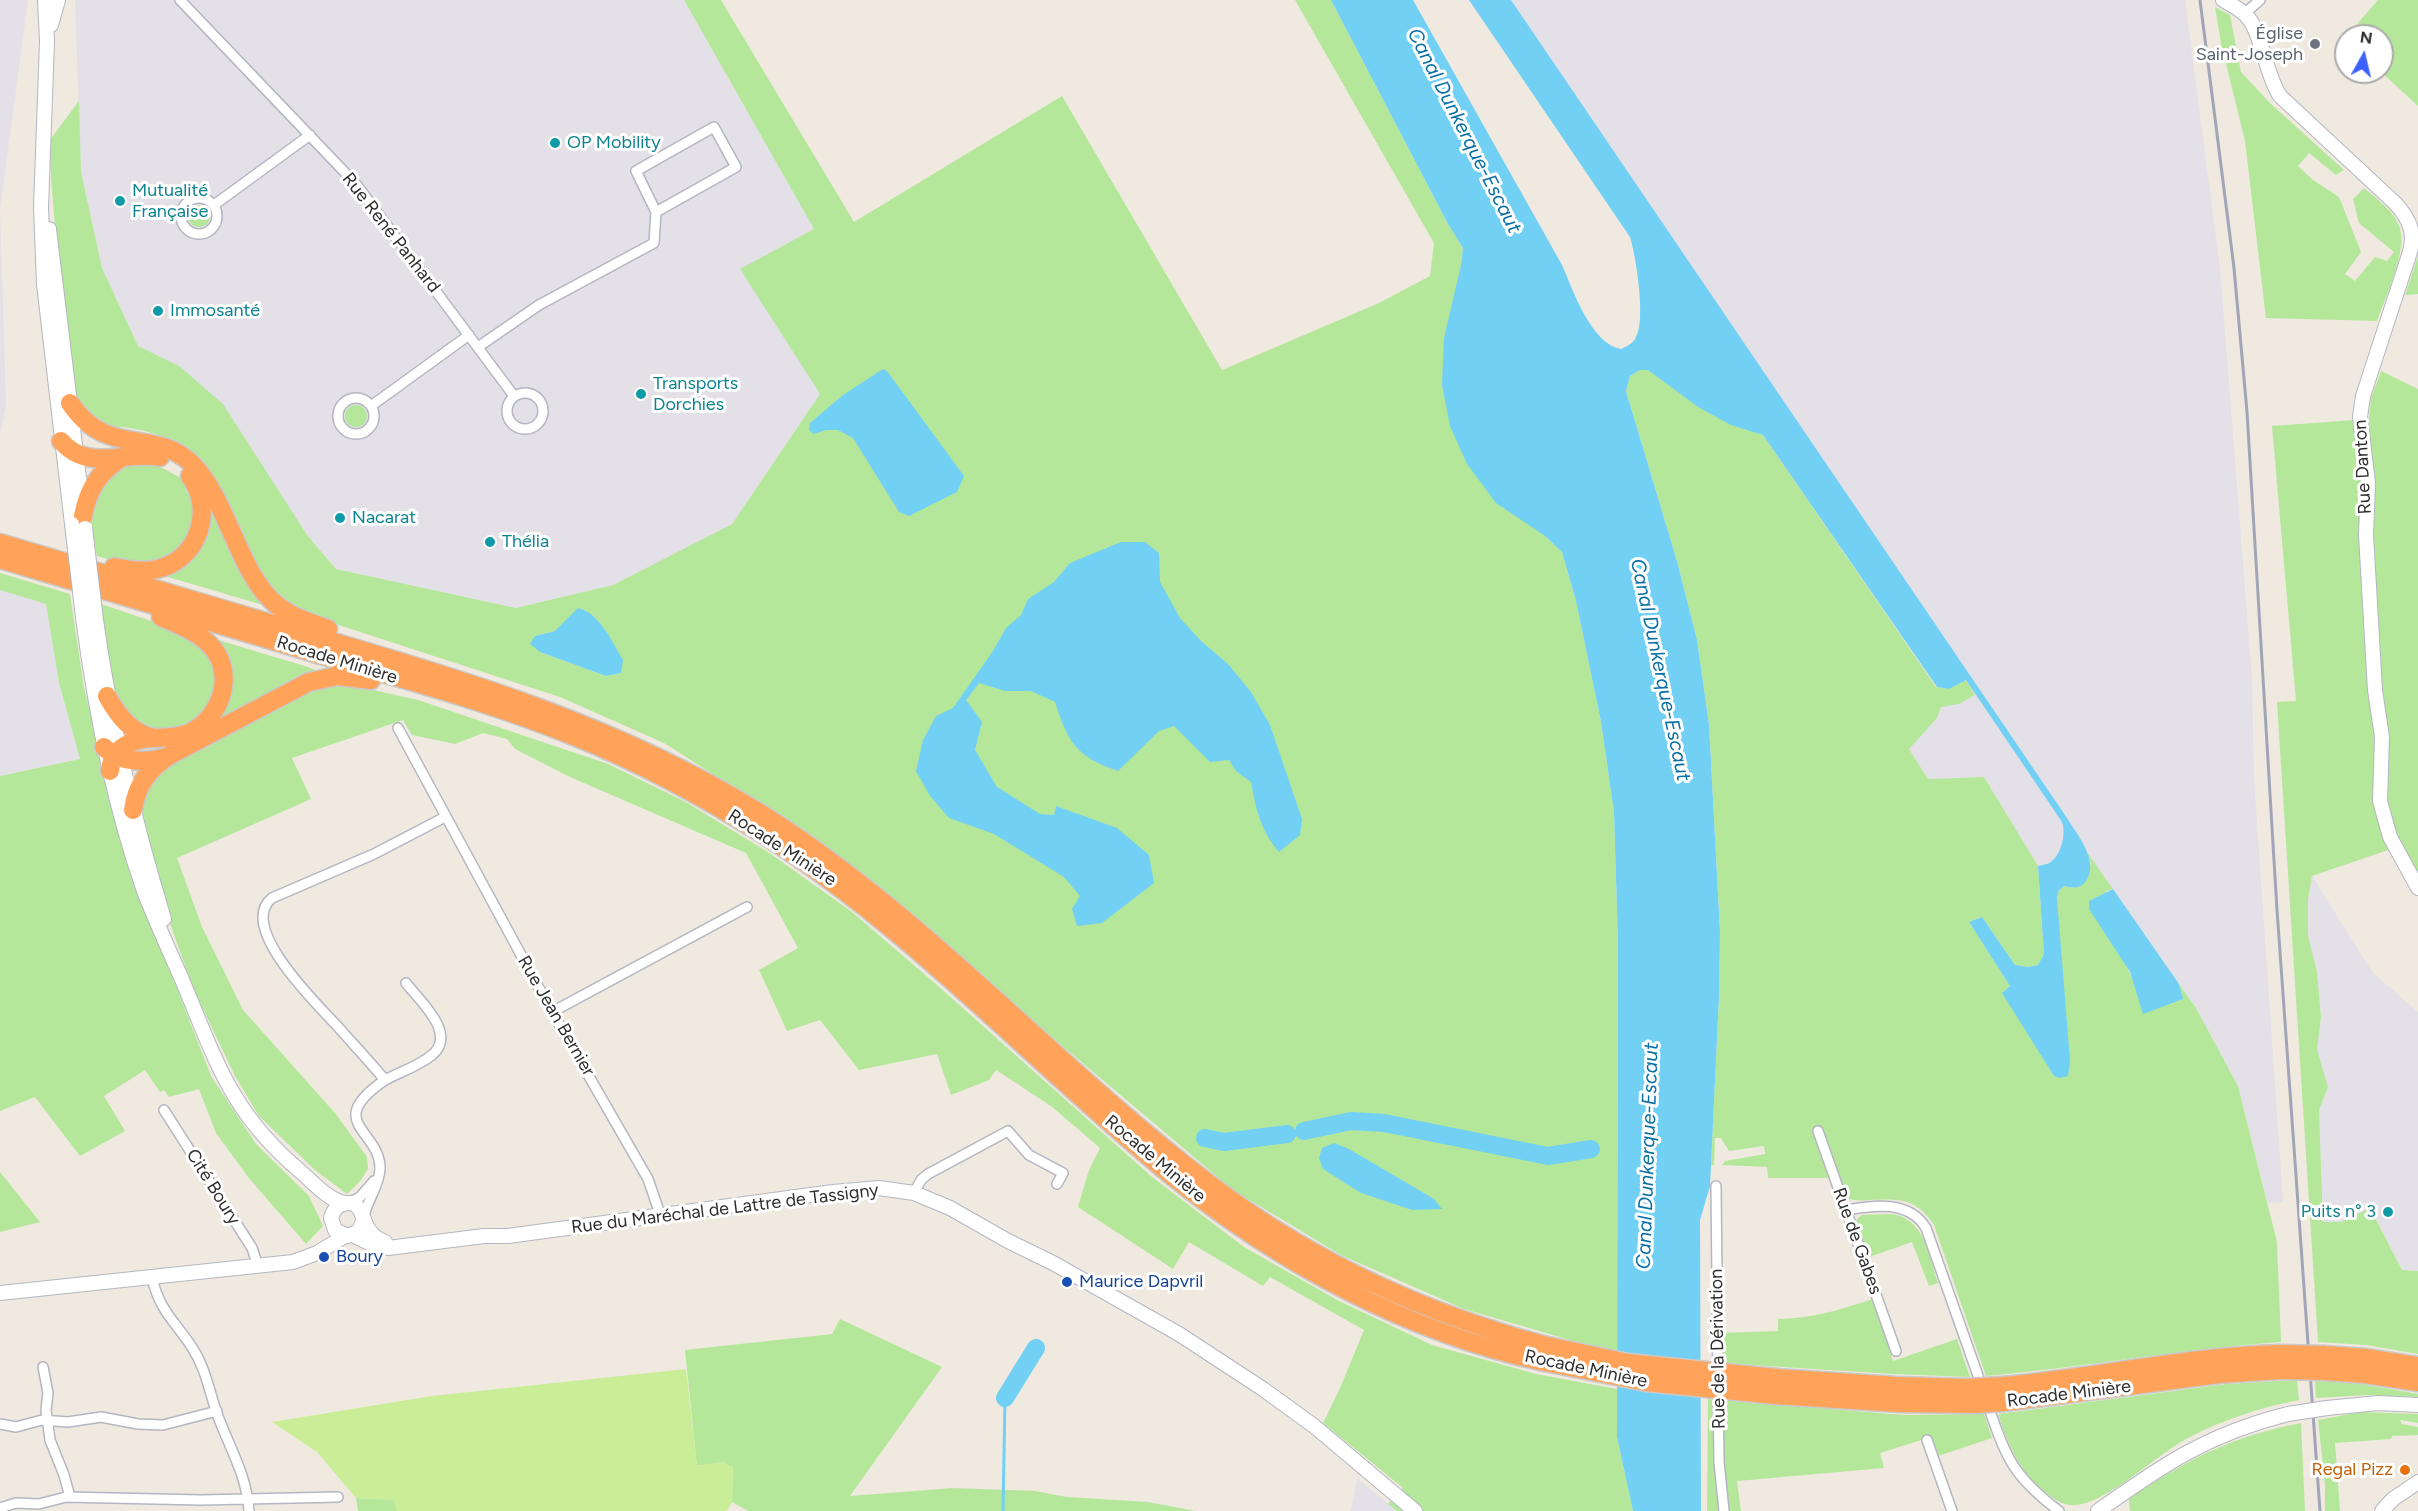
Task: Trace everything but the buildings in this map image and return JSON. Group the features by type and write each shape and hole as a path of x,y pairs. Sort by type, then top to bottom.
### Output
{"highway":[{"path":"70,403 86,424 106,435 170,449 191,464 203,477 255,578 277,606 297,617 418,666"},
{"path":"69,449 89,439 106,435"},
{"path":"30,552 84,559 135,570 163,568 184,555 194,543 201,525 202,509 195,483 181,468 166,459 141,455 104,460 69,449"},
{"path":"80,523 94,483 107,468 120,459"},
{"name":"Rocade Minière","path":"0,543 418,666 514,697 612,735 675,765 759,812 835,865 910,924 1136,1124 1185,1165 1244,1209 1316,1255 1388,1291 1578,1371 1656,1384 1775,1386 1899,1403 2219,1374 2281,1362 2324,1363 2366,1358 2418,1366"},
{"name":"Rocade Minière","path":"0,559 478,703 578,737 650,770 738,818 818,870 891,927 1174,1177 1223,1214 1288,1257 1358,1295 1418,1322 1476,1343 1541,1354"},
{"path":"99,589 194,633 209,644 220,662 223,675 223,690 218,705 209,718 191,732 178,737 141,739 113,756"},
{"path":"133,810 135,795 152,768 170,755 300,685 328,677 353,677 478,703"},
{"path":"107,696 130,727 141,734 159,738"},
{"path":"113,756 152,760 170,755"},
{"name":"Rocade Minière","path":"2324,1363 2365,1374 2418,1382"}],"street":[{"path":"45,0 47,41 41,208 44,291 80,523 90,618 113,756 138,874 215,1062 234,1098 268,1141 319,1196 336,1232 349,1235"},
{"path":"47,41 58,0"},
{"name":"Rue René Panhard","path":"180,0 364,193 514,396"},
{"path":"2223,0 2244,14 2260,0"},
{"name":"Rue Danton","path":"2244,14 2253,26 2272,83 2284,101 2413,220 2413,243 2363,396 2360,417 2368,483 2366,535 2375,690 2382,736 2380,801 2392,842 2418,888"},
{"path":"478,347 539,305 654,243 656,212 636,171 714,127 736,167 656,212"},
{"path":"43,133 48,221 70,403 69,449"},
{"path":"214,205 310,135"},
{"path":"195,198 203,198 214,205 217,220 211,230 196,234 183,226 181,212 187,202 195,198"},
{"path":"371,406 469,335"},
{"path":"522,393 530,394 540,401 543,408 542,416 535,426 524,429 510,422 507,406 514,396 522,393"},
{"path":"352,398 361,399 371,406 374,418 369,429 357,435 342,428 338,421 338,412 345,402 352,398"},
{"path":"90,618 107,696 113,756 133,810 182,981"},
{"name":"Rue Jean Bernier","path":"398,728 552,1012 648,1179 661,1217"},
{"path":"385,1080 291,975 265,930 264,910 272,898 374,854 445,817"},
{"path":"552,1012 747,907"},
{"path":"0,1293 111,1280 152,1278 303,1259 321,1252 361,1229 380,1168 375,1151 361,1131 356,1115 363,1099 385,1080 430,1056 437,1050 441,1040 435,1020 406,983"},
{"name":"Cité Boury","path":"165,1110 252,1248 258,1266"},
{"path":"914,1193 921,1180 928,1174 1008,1131 1029,1155 1063,1173 1057,1184"},
{"name":"Rue de Gabes","path":"1818,1131 1896,1352"},
{"path":"291,1164 327,1194 357,1206 364,1218"},
{"path":"303,1259 323,1241 336,1208 360,1197 370,1187 380,1168"},
{"name":"Rue de la Dérivation","path":"1716,1186 1719,1462 1724,1511"},
{"name":"Rue du Maréchal de Lattre de Tassigny","path":"349,1235 383,1247 484,1236 508,1236 855,1190 888,1188 914,1193 941,1203 1053,1263 1201,1347 1305,1419 1415,1511"},
{"path":"1846,1210 1899,1207 1920,1218 1926,1228 2005,1453 2027,1484 2059,1511"},
{"name":"Rue du Maréchal de Lattre de Tassigny","path":"364,1218 369,1231 380,1240 409,1245"},
{"path":"152,1278 158,1300 166,1315 190,1344 200,1361 217,1411 242,1471 249,1511"},
{"path":"42,1367 47,1386 46,1410 51,1445 64,1475 70,1497"},
{"path":"2098,1511 2164,1464 2196,1446 2241,1427 2288,1414 2326,1408 2378,1403 2418,1405"},
{"path":"0,1424 16,1427 37,1420 68,1422 100,1417 138,1424 163,1425 217,1411"},
{"path":"1927,1440 1952,1511"},
{"path":"2382,1511 2393,1499 2418,1482"},
{"path":"0,1508 16,1503 39,1504 56,1498 70,1497 248,1499 338,1497"}],"shaded area":[{"path":"0,0 28,0 0,209"},
{"path":"75,0 684,0 814,229 741,269 820,394 732,524 613,585 516,608 336,569 307,535 179,366 138,346 102,268 81,172"},
{"path":"1511,0 2185,0 2220,268 2252,679 2254,779 2283,1202 2268,1203 2238,1086 2196,1008 2087,852 2038,866 1984,777 1928,779 1909,749 1937,718 1949,689 1970,676"},
{"path":"0,210 6,405 0,435"},
{"path":"0,590 46,604 59,683 80,759 0,776"},
{"path":"2312,876 2373,973 2418,1012 2418,1271 2402,1270 2370,1208 2341,1222 2323,1222 2319,1110 2328,1087 2317,1049 2321,1017 2317,972 2308,935 2308,900"},
{"path":"1357,1478 1397,1511 1351,1511"}],"green space":[{"path":"684,0 721,0 854,222 1062,96 1222,370 1379,303 1430,276 1434,243 1295,0 1331,0 1448,224 1463,248 1461,265 1545,536 1562,552 1576,601 1601,722 1614,812 1618,942 1617,1350 1604,1350 1464,1309 1341,1255 1233,1190 828,848 664,743 560,697 314,617 284,602 263,605 97,556 91,522 94,496 107,480 126,465 155,464 181,478 188,494 208,496 221,489 204,466 186,448 150,432 99,423 85,411 76,395 68,355 49,141 79,101 81,172 102,268 138,346 179,366 223,404 307,535 336,569 516,608 613,585 732,524 820,394 740,269 814,229","holes":["555,631 621,673 606,676 540,652 535,636"]},
{"path":"2378,0 2418,0 2418,106 2394,84 2394,24 2358,23"},
{"path":"2215,7 2230,15 2241,72 2270,103 2344,170 2336,175 2309,153 2298,166 2313,180 2339,197 2361,252 2345,274 2355,281 2375,257 2387,261 2394,252 2359,223 2353,199 2364,188 2384,205 2396,220 2401,235 2399,260 2377,321 2266,318 2245,141 2221,43"},
{"path":"199,205 209,212 210,216 203,226 199,227 189,220 188,216 195,206"},
{"path":"2418,256 2418,294 2405,295"},
{"path":"1640,370 1654,373 1693,402 1719,417 1763,435 1936,687 1949,689 1966,680 1975,695 1959,704 1941,707 1937,718 1909,749 1928,779 1984,777 2038,866 2044,954 2038,965 2028,967 2015,965 1982,917 1969,922 2010,986 2003,992 2054,1076 2057,898 2059,889 2064,886 2074,888 2091,864 2087,852 2113,889 2106,891 2123,959 2136,987 2143,1013 2182,999 2179,984 2196,1008 2238,1086 2277,1242 2281,1342 1986,1376 1934,1225 1920,1209 1906,1202 1856,1200 1845,1197 1823,1132 1814,1135 1829,1178 1768,1178 1767,1167 1722,1165 1725,1161 1765,1154 1764,1146 1729,1151 1721,1138 1715,1138 1714,1165 1711,1165 1720,932 1709,724 1697,640 1677,561 1626,391 1630,376"},
{"path":"2381,371 2418,389 2418,874 2400,846 2312,876 2308,900 2308,935 2317,972 2321,1017 2317,1049 2328,1087 2319,1110 2323,1222 2341,1222 2370,1208 2402,1270 2418,1271 2418,1354 2366,1345 2318,1342 2277,702 2296,701 2272,426 2369,419 2371,398"},
{"path":"356,405 364,408 367,416 364,424 356,427 348,424 345,416 348,408"},
{"path":"0,573 70,594 84,688 129,865 211,1076 256,1144 309,1196 323,1226 306,1244 248,1177 216,1133 199,1089 169,1097 164,1090 160,1092 145,1070 104,1096 125,1131 80,1156 35,1097 0,1111 0,776 80,759 59,683 46,604 0,590"},
{"path":"101,604 163,625 197,645 215,639 308,667 351,685 418,700 608,764 684,801 768,852 852,912 1152,1177 1244,1247 1339,1301 1432,1345 1536,1374 1617,1389 1617,1437 1633,1511 1397,1511 1388,1504 1403,1488 1323,1423 1364,1330 1270,1277 1263,1286 1189,1242 1173,1269 1078,1207 1089,1170 1100,1148 1051,1106 996,1070 989,1080 951,1095 937,1054 859,1070 820,1020 787,1031 759,970 798,948 746,853 570,777 515,749 507,739 483,733 455,744 412,735 403,720 292,758 311,799 177,858 202,927 243,1010 335,1113 367,1157 368,1169 347,1194 315,1170 259,1116 235,1076 193,988 171,926 143,821 141,801 146,787 170,766 230,735 223,721 205,711 180,728 153,730 133,718 115,696"},
{"path":"0,1172 40,1222 0,1232"},
{"path":"1892,1214 1903,1217 1919,1231 1938,1283 1929,1286 1912,1242 1869,1257 1855,1222 1861,1215"},
{"path":"1873,1299 1893,1361 1957,1339 1970,1377 1720,1363 1720,1333 1778,1331 1778,1319 1826,1313"},
{"path":"840,1319 942,1367 850,1496 953,1488 1035,1491 1067,1497 1148,1502 1195,1511 748,1511 732,1502 733,1468 723,1462 697,1466 685,1350 832,1334"},
{"path":"686,1369 697,1466 723,1462 733,1468 732,1502 727,1511 397,1511 394,1500 356,1498 317,1452 272,1422 432,1396"},
{"path":"2297,1380 2299,1400 2271,1406 2202,1431 2177,1445 2116,1488 2085,1503 2072,1505 2054,1499 2028,1475 2010,1446 1998,1414 2227,1384"},
{"path":"2315,1381 2355,1383 2418,1394 2418,1397 2368,1395 2316,1398"},
{"path":"1708,1399 1714,1400 1722,1511 1707,1511"},
{"path":"1721,1400 1903,1415 1984,1414 1992,1438 1938,1456 1931,1437 1880,1453 1884,1468 1737,1481 1741,1511 1727,1511 1723,1483"},
{"path":"2361,1412 2418,1414 2418,1423 2400,1420 2402,1424 2418,1427 2418,1435 2335,1443 2340,1511 2325,1511 2325,1484 2318,1420"},
{"path":"2301,1423 2305,1511 2130,1511 2129,1499 2190,1461 2231,1442"},
{"path":"356,1498 395,1500 397,1511 358,1511"}],"water":[{"name":"Canal Dunkerque-Escaut","path":"1331,0 1413,0 1562,265 1584,314 1601,337 1610,345 1621,349 1635,339 1640,317 1637,273 1630,237 1469,0 1511,0 2067,818 2089,857 2089,874 2085,882 2076,887 2064,886 2059,890 2057,898 2070,1061 2068,1076 2060,1078 2054,1076 2002,993 2010,986 1969,922 1982,917 2015,965 2028,967 2038,965 2044,954 2038,866 2051,862 2061,848 2062,822 1966,680 1949,689 1937,687 1763,435 1731,425 1698,407 1648,370 1640,370 1630,376 1626,391 1677,561 1697,640 1709,724 1720,932 1710,1186 1700,1220 1701,1511 1633,1511 1617,1437 1618,942 1614,812 1601,722 1576,601 1562,552 1545,536 1496,503 1467,464 1450,426 1442,385 1444,338 1463,248 1448,224"},
{"path":"883,369 887,371 964,476 957,492 909,516 899,512 853,438 838,430 826,430 814,434 809,430 810,423 843,395"},
{"path":"1121,542 1145,542 1159,553 1160,582 1180,618 1201,641 1228,664 1251,692 1270,725 1302,819 1300,835 1279,852 1260,820 1251,782 1236,771 1229,760 1210,762 1174,726 1159,731 1118,771 1083,754 1064,728 1055,702 1031,691 1005,691 979,683 966,700 982,722 975,750 997,787 1040,814 1054,815 1056,806 1117,828 1149,855 1154,883 1102,923 1077,926 1072,909 1080,896 1064,877 994,834 949,818 930,796 916,771 923,740 936,716 953,708 993,651 1006,628 1021,615 1028,599 1054,582 1070,563"},
{"path":"578,608 593,616 605,629 623,660 621,673 606,676 540,652 530,644 535,636 555,631"},
{"path":"2113,889 2179,984 2183,999 2143,1014 2130,972 2089,909 2089,901"},
{"path":"1334,1143 1349,1149 1434,1199 1442,1209 1412,1210 1361,1193 1323,1169 1319,1158 1322,1148"}],"waterway":[{"path":"1304,1131 1351,1121 1384,1123 1548,1156 1591,1149"},
{"path":"1205,1138 1224,1142 1287,1134"},
{"path":"1005,1398 1036,1348"},
{"path":"1003,1511 1005,1398"}],"railway":[{"path":"2200,0 2234,268 2247,412 2277,910 2320,1511"}],"place":[{"name":"Église Saint-Joseph","path":"2315,44"},
{"name":"OP Mobility","path":"555,143"},
{"name":"Mutualité Française","path":"120,201"},
{"name":"Immosanté","path":"158,311"},
{"name":"Transports Dorchies","path":"641,394"},
{"name":"Nacarat","path":"340,518"},
{"name":"Thélia","path":"490,542"},
{"name":"Puits n° 3","path":"2388,1212"},
{"name":"Boury","path":"324,1257"},
{"name":"Maurice Dapvril","path":"1067,1282"},
{"name":"Regal Pizz","path":"2405,1470"}]}
